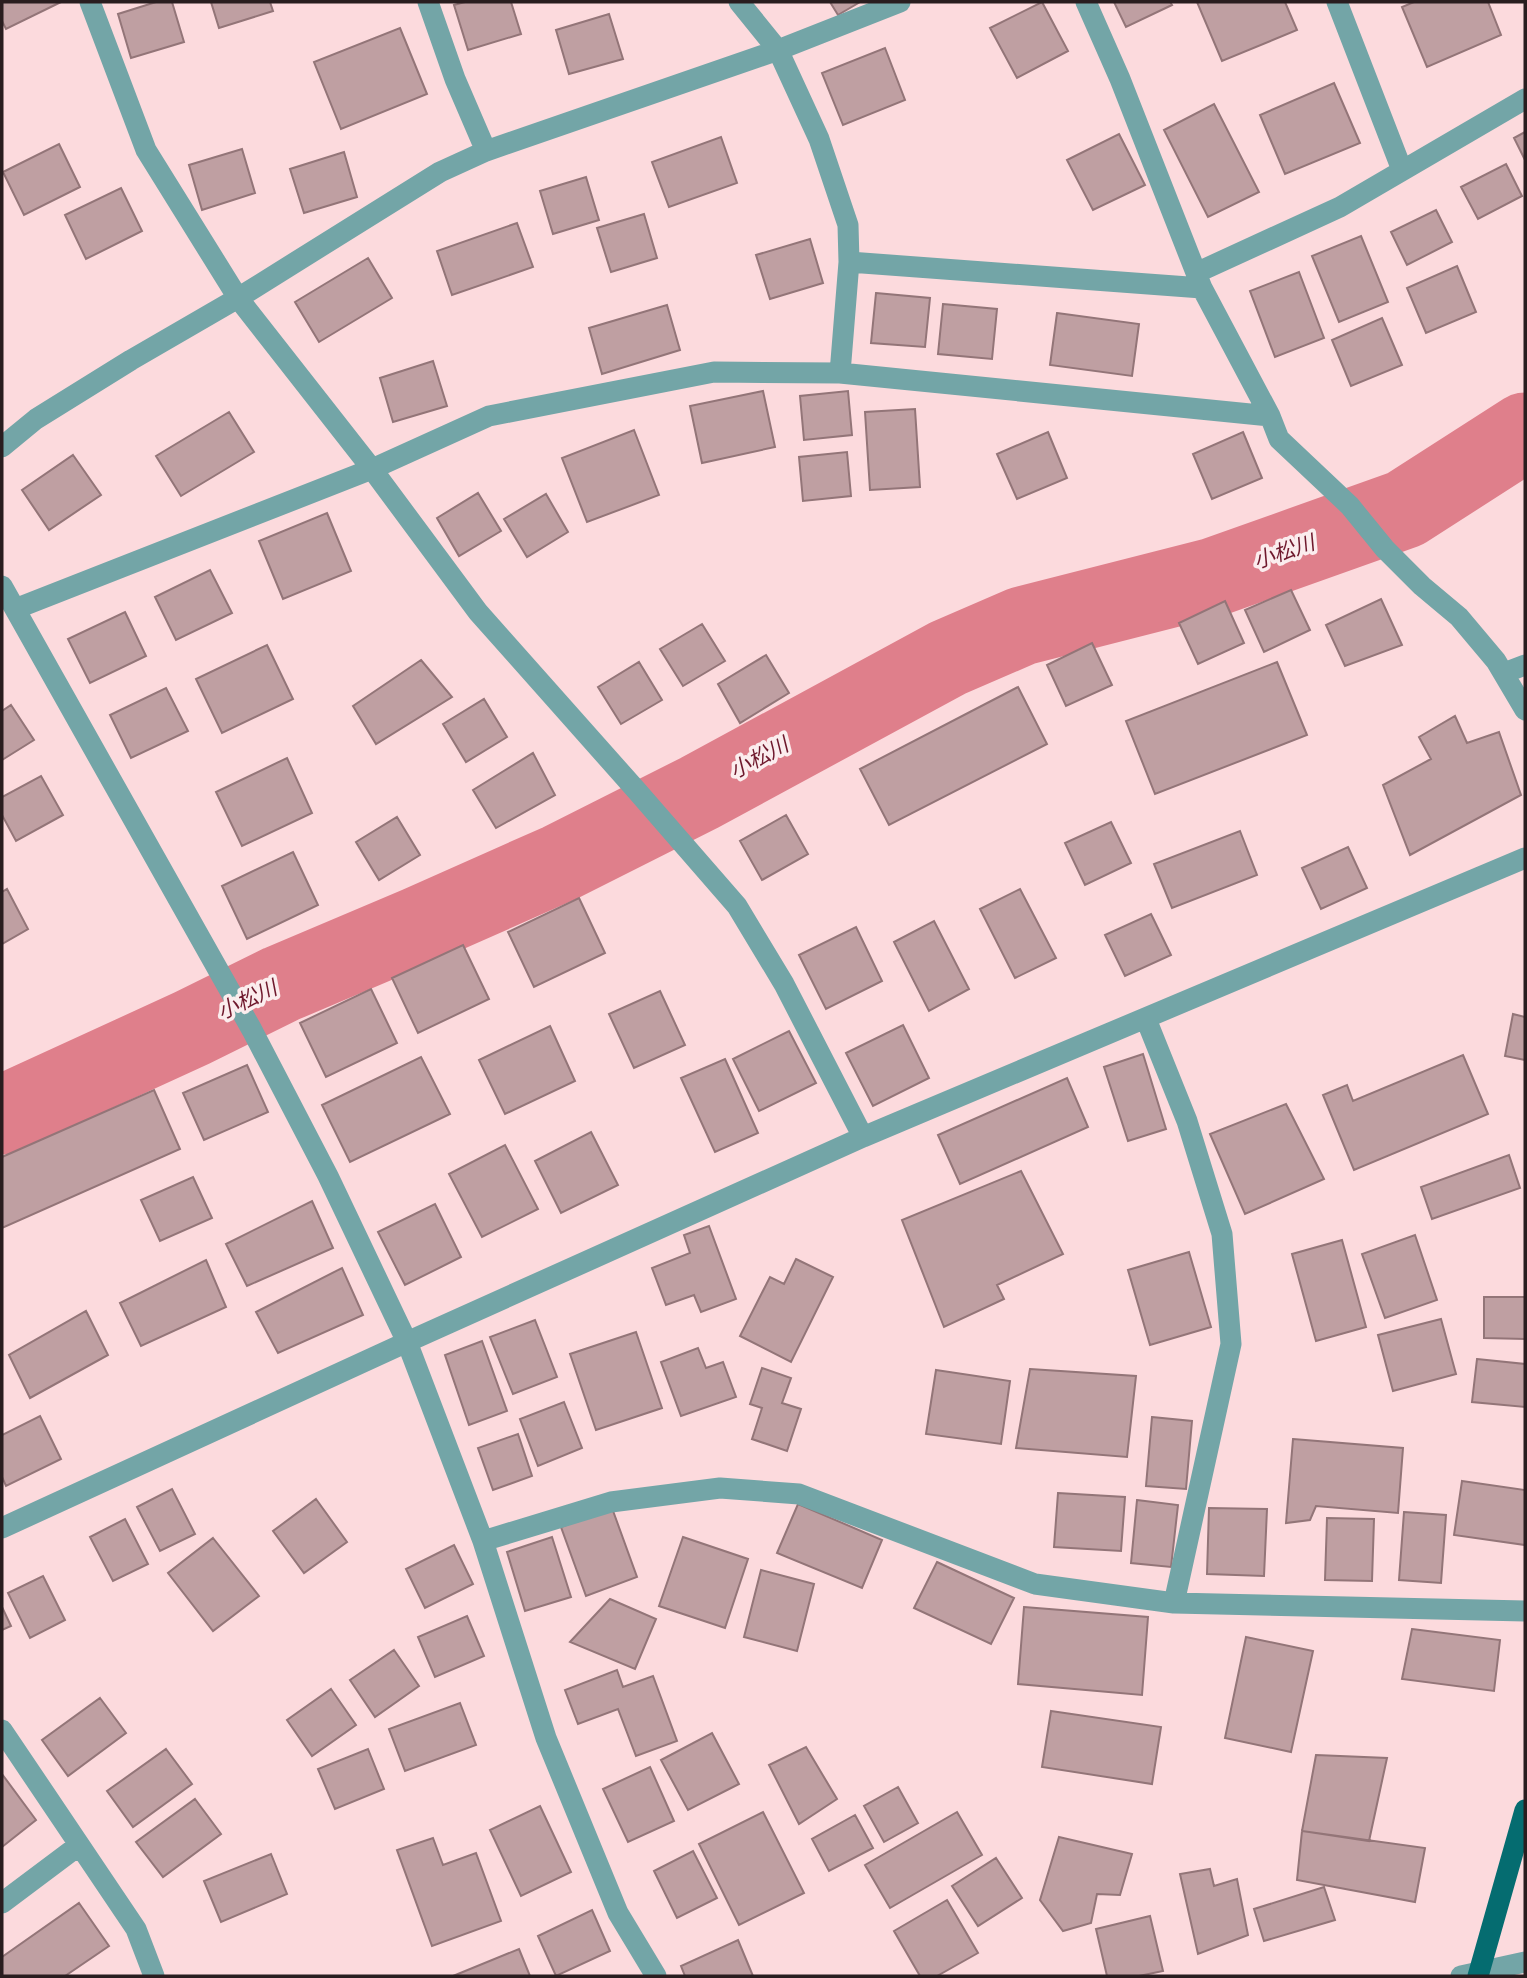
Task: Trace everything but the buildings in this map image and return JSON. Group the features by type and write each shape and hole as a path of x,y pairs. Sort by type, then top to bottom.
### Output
{"main road":[{"path":"1473,1975 1525,1810"}],"street":[{"path":"90,2 146,150 238,298 372,469 478,611 737,906 784,984 863,1137"},
{"path":"428,2 455,79 486,151"},
{"path":"739,2 778,50 819,139 848,225 849,262 840,373"},
{"path":"2,447 36,419 238,298 440,172 486,151 778,50 900,2"},
{"path":"1086,2 1120,79 1199,281 1270,416 1279,439 1350,506 1385,549 1422,586 1459,617 1496,661 1525,710"},
{"path":"1337,2 1402,170"},
{"path":"849,262 1199,281 1340,207 1525,100"},
{"path":"15,609 372,469 489,416 714,372 840,373 1270,416"},
{"path":"2,586 252,1030 328,1176 407,1342 483,1541 546,1738 618,1913 656,1976"},
{"path":"1504,673 1525,665"},
{"path":"2,1528 863,1137 1525,858"},
{"path":"1146,1019 1187,1121 1222,1234 1231,1344 1174,1603"},
{"path":"483,1541 611,1503 720,1488 799,1494 1035,1584 1174,1603 1525,1611"},
{"path":"2,1730 136,1929 154,1976"},
{"path":"2,1903 78,1846"},
{"path":"1473,1975 1525,1962"}],"waterway":[{"name":"小松川","path":"2,1115 281,984 560,863 699,793 948,658 1022,626 1214,577 1405,509 1525,432"}]}
